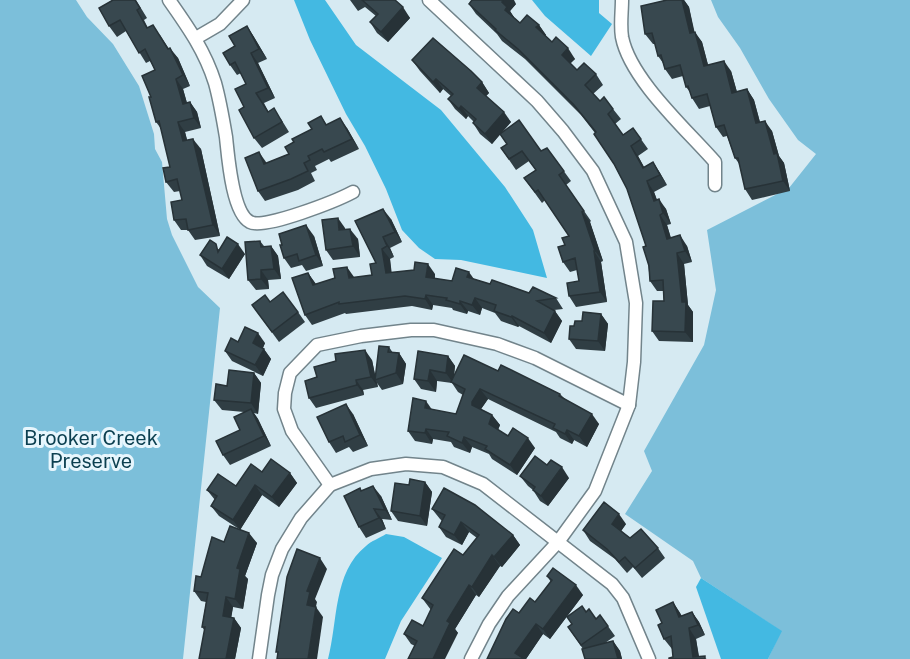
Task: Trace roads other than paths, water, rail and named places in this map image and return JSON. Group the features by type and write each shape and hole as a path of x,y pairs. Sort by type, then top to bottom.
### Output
{"street":[{"path":"169,0 196,38 215,83 222,112 232,180 242,214 247,220 256,224 268,223 338,200 353,192"},
{"path":"196,38 220,24 243,0"},
{"path":"429,0 537,101 563,130 593,171 626,242 636,303 634,362 629,405 595,491 558,542 508,596 489,624 471,659"},
{"path":"622,0 622,36 629,59 639,77 715,162 715,185"},
{"path":"330,485 292,431 284,409 290,373 317,345 361,336 411,330 434,330 497,344 536,358 629,405"},
{"path":"260,659 272,575 282,549 301,518 330,485 371,469 406,464 443,467 483,484 612,584 623,598 649,659"}],"park label":[{"name":"Brooker Creek Preserve","path":"91,450"}]}
